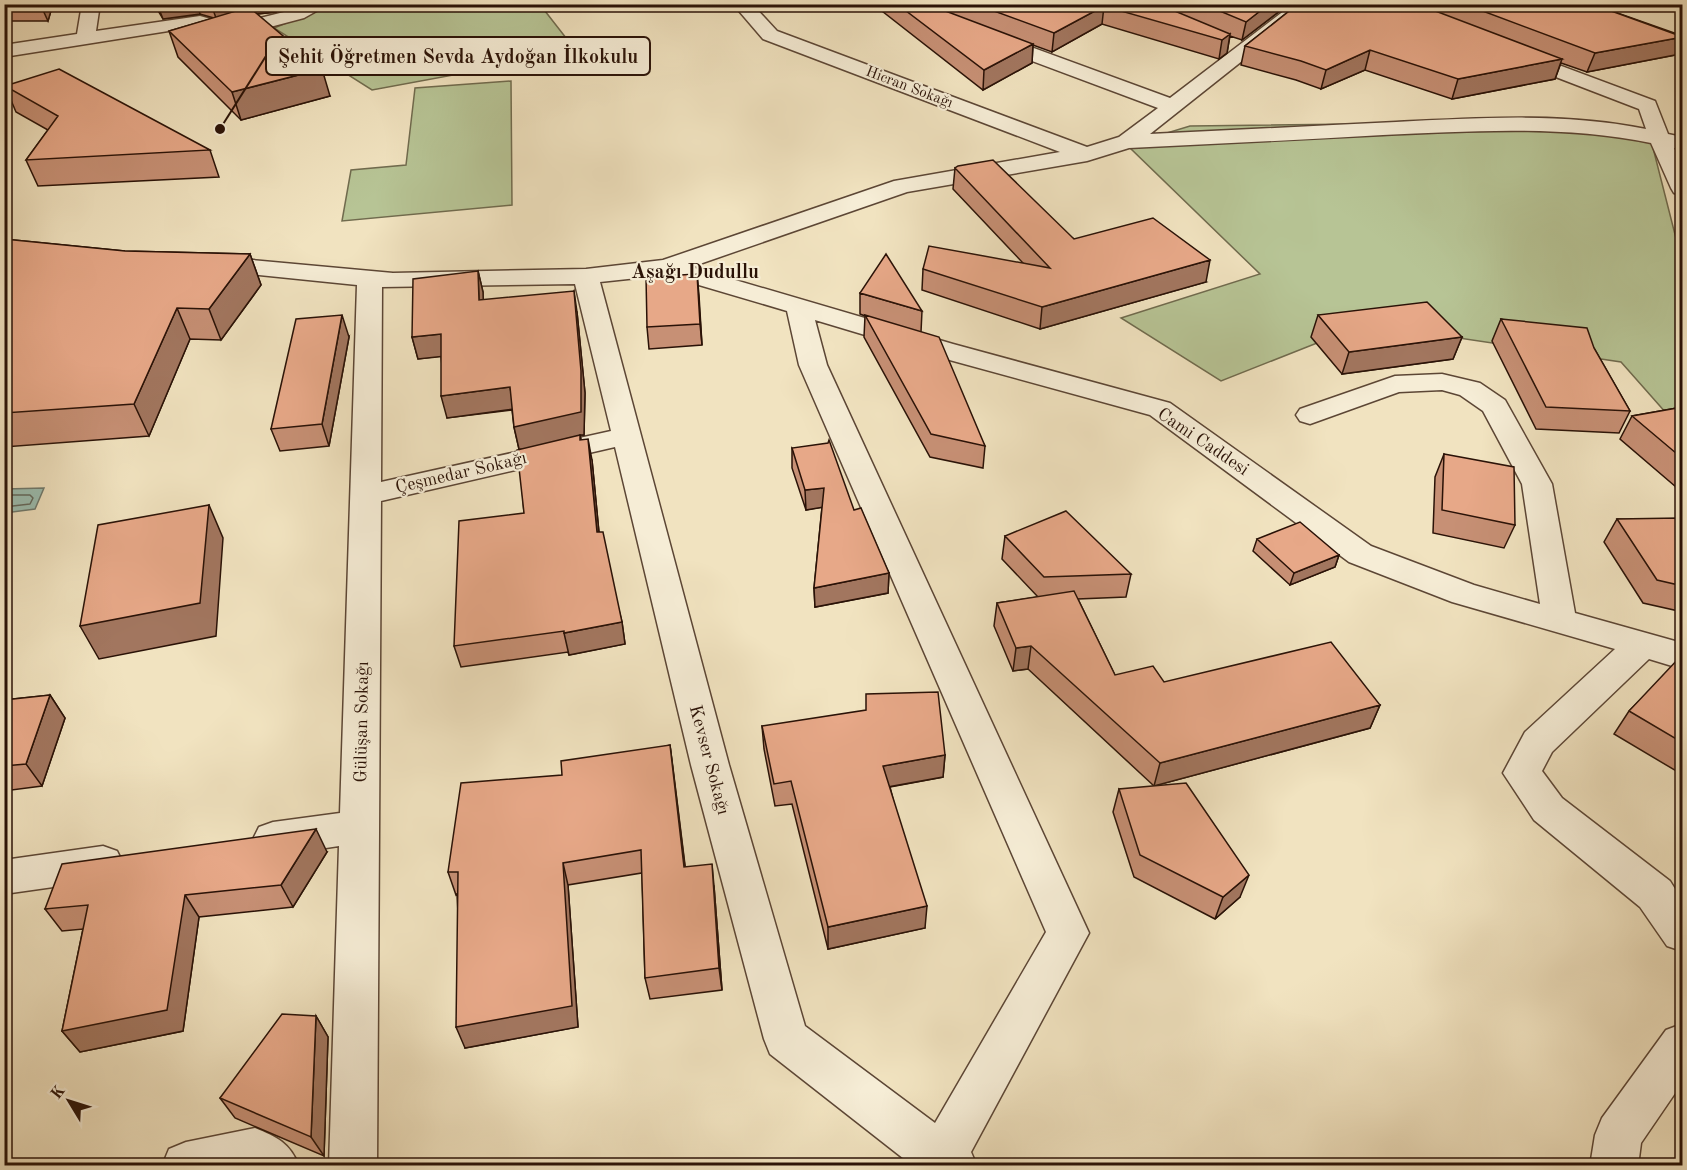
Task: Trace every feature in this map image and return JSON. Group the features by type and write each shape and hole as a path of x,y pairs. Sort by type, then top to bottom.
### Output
{"street":[{"path":"85,39 91,4"},
{"path":"4,51 201,21 209,22 221,30 232,31 298,14 320,4"},
{"name":"Hicran Sokağı","path":"742,4 770,35 1087,154"},
{"path":"1127,142 1172,106 1234,47 1305,4"},
{"path":"975,33 1172,106"},
{"path":"1495,46 1648,105 1659,138 1683,188"},
{"path":"182,260 393,281 586,276 666,267 902,186 1087,154 1127,142 1465,125 1560,124 1609,128 1683,143"},
{"name":"Cami Caddesi","path":"666,267 1160,410 1360,554 1464,594 1683,656"},
{"name":"Kevser Sokağı","path":"586,276 710,765 786,1039 944,1163"},
{"name":"Gülüşan Sokağı","path":"353,1166 370,279"},
{"path":"799,307 813,365 1068,933 944,1163"},
{"path":"1310,415 1395,384 1442,382 1470,389 1495,406 1537,484 1560,622"},
{"name":"Çeşmedar Sokağı","path":"366,495 626,436"},
{"path":"1642,645 1538,742 1522,773 1548,809 1655,894 1683,933"},
{"path":"241,844 360,827"},
{"path":"4,877 135,859"},
{"path":"1614,1166 1619,1135 1683,1045"},
{"path":"186,1166 255,1152 275,1166"}],"green space":[{"path":"331,5 589,5 545,11 577,52 372,90 274,28"},
{"path":"511,81 512,205 342,221 351,170 406,165 415,88"},
{"path":"1532,122 1651,140 1682,262 1682,431 1621,362 1365,324 1221,381 1121,318 1260,274 1127,145 1190,126"}],"water":[{"path":"44,488 35,509 5,513 5,489"}],"building":[{"path":"4,4 43,4 42,8 4,8"},
{"path":"897,4 927,4 1033,44 984,70"},
{"path":"975,4 1158,4 1230,34 1222,40 1104,6 1054,33"},
{"path":"1203,4 1269,4 1246,22"},
{"path":"1298,4 1417,4 1562,59 1458,79 1370,50 1326,70 1245,46"},
{"path":"1464,4 1592,4 1683,37 1595,53"},
{"path":"249,7 322,69 232,92 169,31"},
{"path":"59,69 210,150 26,160 58,116 5,86"},
{"path":"993,160 1074,239 1153,218 1210,260 1042,307 923,269 929,246 1050,268 955,168"},
{"path":"4,239 125,251 250,254 209,309 177,308 134,404 4,413 4,345 6,342 4,341"},
{"path":"886,254 922,311 860,293"},
{"path":"478,271 479,300 574,291 581,371 581,412 514,427 510,387 441,396 441,334 412,337 413,279"},
{"path":"697,274 700,324 647,327 646,277"},
{"path":"1427,302 1462,337 1349,352 1318,315"},
{"path":"342,315 322,424 271,429 296,319"},
{"path":"865,315 939,337 985,446 931,434"},
{"path":"1501,319 1587,328 1594,348 1630,411 1546,407"},
{"path":"1683,407 1683,459 1632,416"},
{"path":"580,435 580,440 588,439 597,532 603,532 622,622 564,633 564,631 454,646 459,521 524,513 517,450"},
{"path":"829,440 854,510 861,508 889,573 814,588 824,488 805,490 792,448 828,443"},
{"path":"1444,454 1514,467 1515,525 1442,510"},
{"path":"209,505 200,603 80,626 98,525"},
{"path":"1066,511 1131,574 1044,577 1005,536"},
{"path":"1680,518 1683,522 1683,586 1657,580 1617,519"},
{"path":"1300,522 1339,555 1294,573 1257,539"},
{"path":"1074,591 1115,675 1153,666 1164,682 1331,642 1380,705 1160,763 1031,646 1016,648 997,603"},
{"path":"1680,657 1683,657 1683,743 1629,711"},
{"path":"938,692 945,755 883,766 927,906 828,927 791,781 774,784 762,726 866,710 866,694"},
{"path":"50,695 26,764 4,766 4,700"},
{"path":"670,745 684,867 712,864 719,968 645,978 641,850 563,863 572,1006 456,1027 458,872 448,872 461,783 562,775 561,761"},
{"path":"1186,783 1249,875 1223,897 1140,855 1119,789"},
{"path":"316,829 281,885 185,895 167,1010 62,1031 88,905 45,909 62,864"},
{"path":"282,1014 316,1016 311,1137 220,1098"}],"place":[{"name":"Şehit Öğretmen Sevda Aydoğan İlkokulu","path":"220,129"}],"district":[{"name":"Aşağı Dudullu","path":"695,273"}]}
